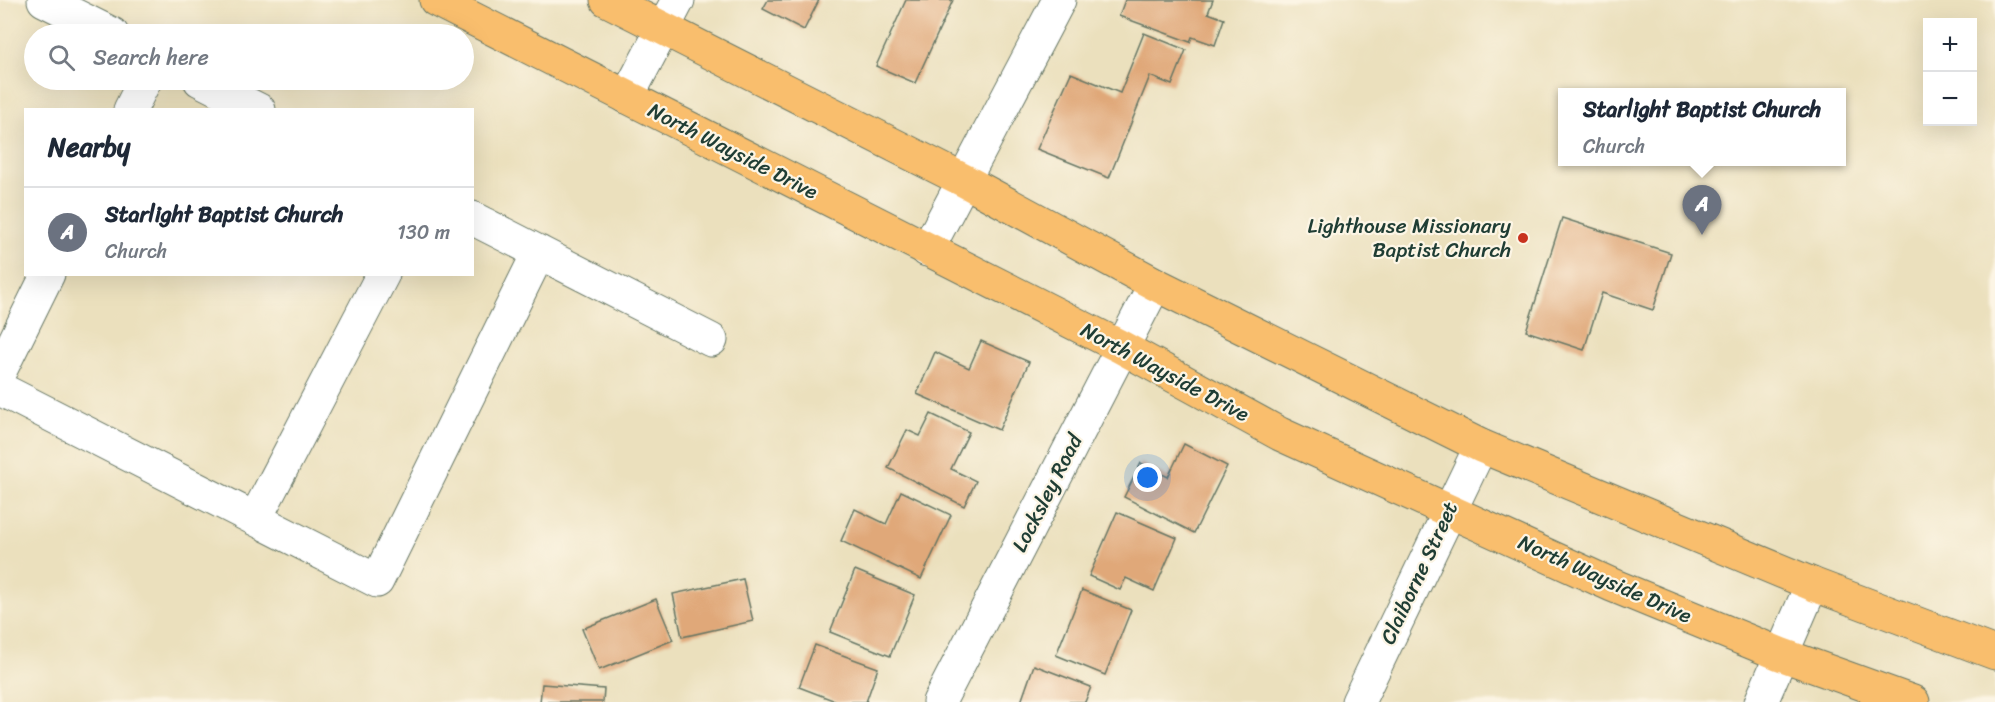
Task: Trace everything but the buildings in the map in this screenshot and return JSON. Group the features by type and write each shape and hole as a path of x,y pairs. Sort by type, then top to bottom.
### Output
{"main road":[{"name":"North Wayside Drive","path":"436,0 1121,347 1280,434 1449,508 1612,585 1780,654 1913,702"},
{"path":"608,0 671,14 965,181 1155,284 1481,446 1812,584 1995,652"}],"street":[{"path":"44,0 92,24"},
{"path":"927,250 1059,0"},
{"path":"627,97 671,14"},
{"path":"131,108 140,90"},
{"path":"220,90 255,108"},
{"path":"474,219 711,340"},
{"path":"0,389 377,581 540,252"},
{"path":"0,371 47,276"},
{"path":"255,519 381,276"},
{"name":"Locksley Road","path":"939,702 1155,284"},
{"name":"Claiborne Street","path":"1358,702 1449,508 1481,446"},
{"path":"1761,702 1812,584"}],"place":[{"name":"Starlight Baptist Church","path":"1702,235"},
{"name":"Lighthouse Missionary Baptist Church","path":"1523,238"}]}
